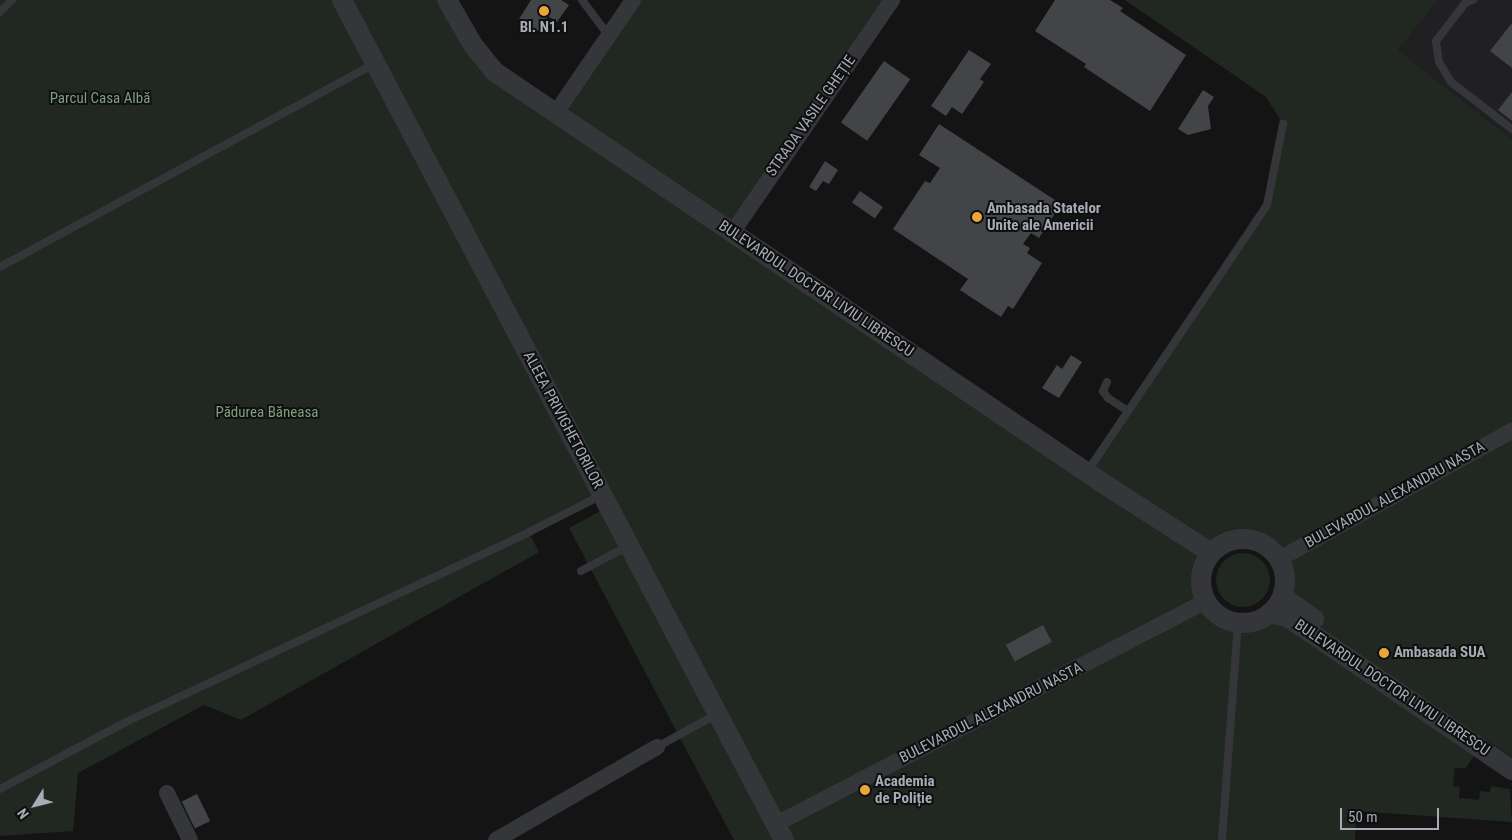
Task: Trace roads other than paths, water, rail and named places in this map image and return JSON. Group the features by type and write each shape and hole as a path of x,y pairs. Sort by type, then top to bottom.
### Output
{"street":[{"name":"ALEEA PRIVIGHETORILOR","path":"342,0 780,832"},
{"name":"BULEVARDUL DOCTOR LIVIU LIBRESCU","path":"447,0 474,45 495,72 1087,472 1211,553"},
{"path":"555,114 633,0"},
{"name":"STRADA VASILE GHEȚIE","path":"732,233 892,0"},
{"name":"BULEVARDUL ALEXANDRU NASTA","path":"1279,559 1512,431"},
{"path":"1246,539 1257,541 1268,547 1279,559 1284,572 1283,592 1270,612 1258,620 1238,622 1222,617 1206,601 1201,584 1202,571 1211,553 1231,540 1246,539"},
{"name":"BULEVARDUL DOCTOR LIVIU LIBRESCU","path":"1283,592 1294,605 1512,754"},
{"name":"BULEVARDUL ALEXANDRU NASTA","path":"780,832 1206,601"},
{"name":"BULEVARDUL DOCTOR LIVIU LIBRESCU","path":"1270,612 1289,618 1512,770"},
{"path":"496,840 657,747"},
{"path":"167,793 190,840"}],"lane":[{"path":"0,12 12,0"},
{"path":"582,0 609,36"},
{"path":"1470,1 1436,41 1439,62 1451,82 1512,130"},
{"path":"0,268 375,63"},
{"path":"1087,472 1267,205 1283,124"},
{"path":"1107,382 1103,390 1108,398 1128,411"},
{"path":"0,789 126,722 520,536 602,495"},
{"path":"581,571 628,546"},
{"path":"1222,840 1238,622"},
{"path":"657,747 717,714"}],"place":[{"name":"Bl. N1.1","path":"544,11"},
{"name":"Ambasada Statelor Unite ale Americii","path":"977,217"},
{"name":"Ambasada SUA","path":"1384,653"},
{"name":"Academia de Poliție","path":"865,790"}],"park label":[{"name":"Parcul Casa Albă","path":"100,99"},
{"name":"Pădurea Băneasa","path":"267,413"}]}
